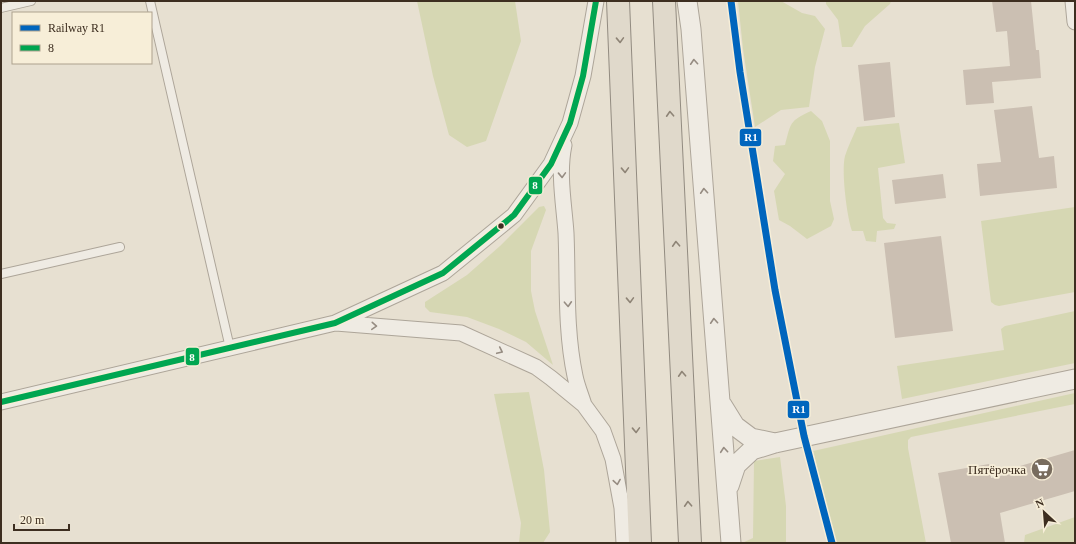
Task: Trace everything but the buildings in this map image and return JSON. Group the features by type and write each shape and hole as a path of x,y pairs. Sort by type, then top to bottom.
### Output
{"highway":[{"path":"618,1 640,543"},
{"path":"664,1 690,543"}],"street":[{"path":"584,405 575,376 570,337 566,232 562,194 561,159 583,76 596,1"},
{"path":"687,1 691,29 731,543"},
{"path":"1073,1 1075,22"},
{"path":"1,402 335,323 443,273 514,215 551,164 570,123"},
{"path":"335,323 461,333 536,367 584,405 603,431 613,459 622,508 624,543"},
{"path":"728,489 736,465 752,450 774,443 1075,379"},
{"path":"720,402 735,426 751,438 774,443"}],"lane":[{"path":"1,8 31,1"},
{"path":"150,1 230,348"},
{"path":"1,274 120,246"}],"green space":[{"path":"417,1 515,1 521,41 486,141 467,147 449,135 433,76"},
{"path":"738,1 781,1 802,13 815,16 825,29 815,67 809,107 781,110 755,127 743,49"},
{"path":"826,1 891,1 890,4 865,26 852,47 842,47 838,20 826,4"},
{"path":"811,111 822,121 830,141 830,201 834,219 831,226 807,239 790,226 779,220 774,191 785,174 773,161 775,146 785,145 790,127 795,120"},
{"path":"899,123 905,163 878,168 883,218 887,223 896,224 894,229 877,231 876,242 866,241 863,231 852,231 850,224 844,183 845,156 857,127"},
{"path":"544,206 546,210 531,251 531,291 535,311 553,365 526,342 499,329 467,317 430,312 425,307 425,302 467,275 500,246 539,207"},
{"path":"1075,207 1075,292 999,306 991,302 981,221"},
{"path":"1075,311 1075,363 902,399 897,366 1004,350 1001,329 1005,326"},
{"path":"529,392 544,470 550,532 543,543 519,543 521,523 494,394"},
{"path":"1075,393 1075,404 911,437 908,440 908,448 926,543 836,543 813,451"},
{"path":"780,457 786,506 786,543 742,543 753,538 754,461"},
{"path":"1075,517 1075,543 1024,543 1025,535"}],"rail line":[{"name":"R1","path":"731,1 740,72 775,290 804,436 832,543"}],"transit line":[{"name":"8","path":"1,402 335,323 443,273 514,215 551,164 570,123 583,76 596,1"}],"place":[{"name":"Пятёрочка","path":"1042,469"}]}
